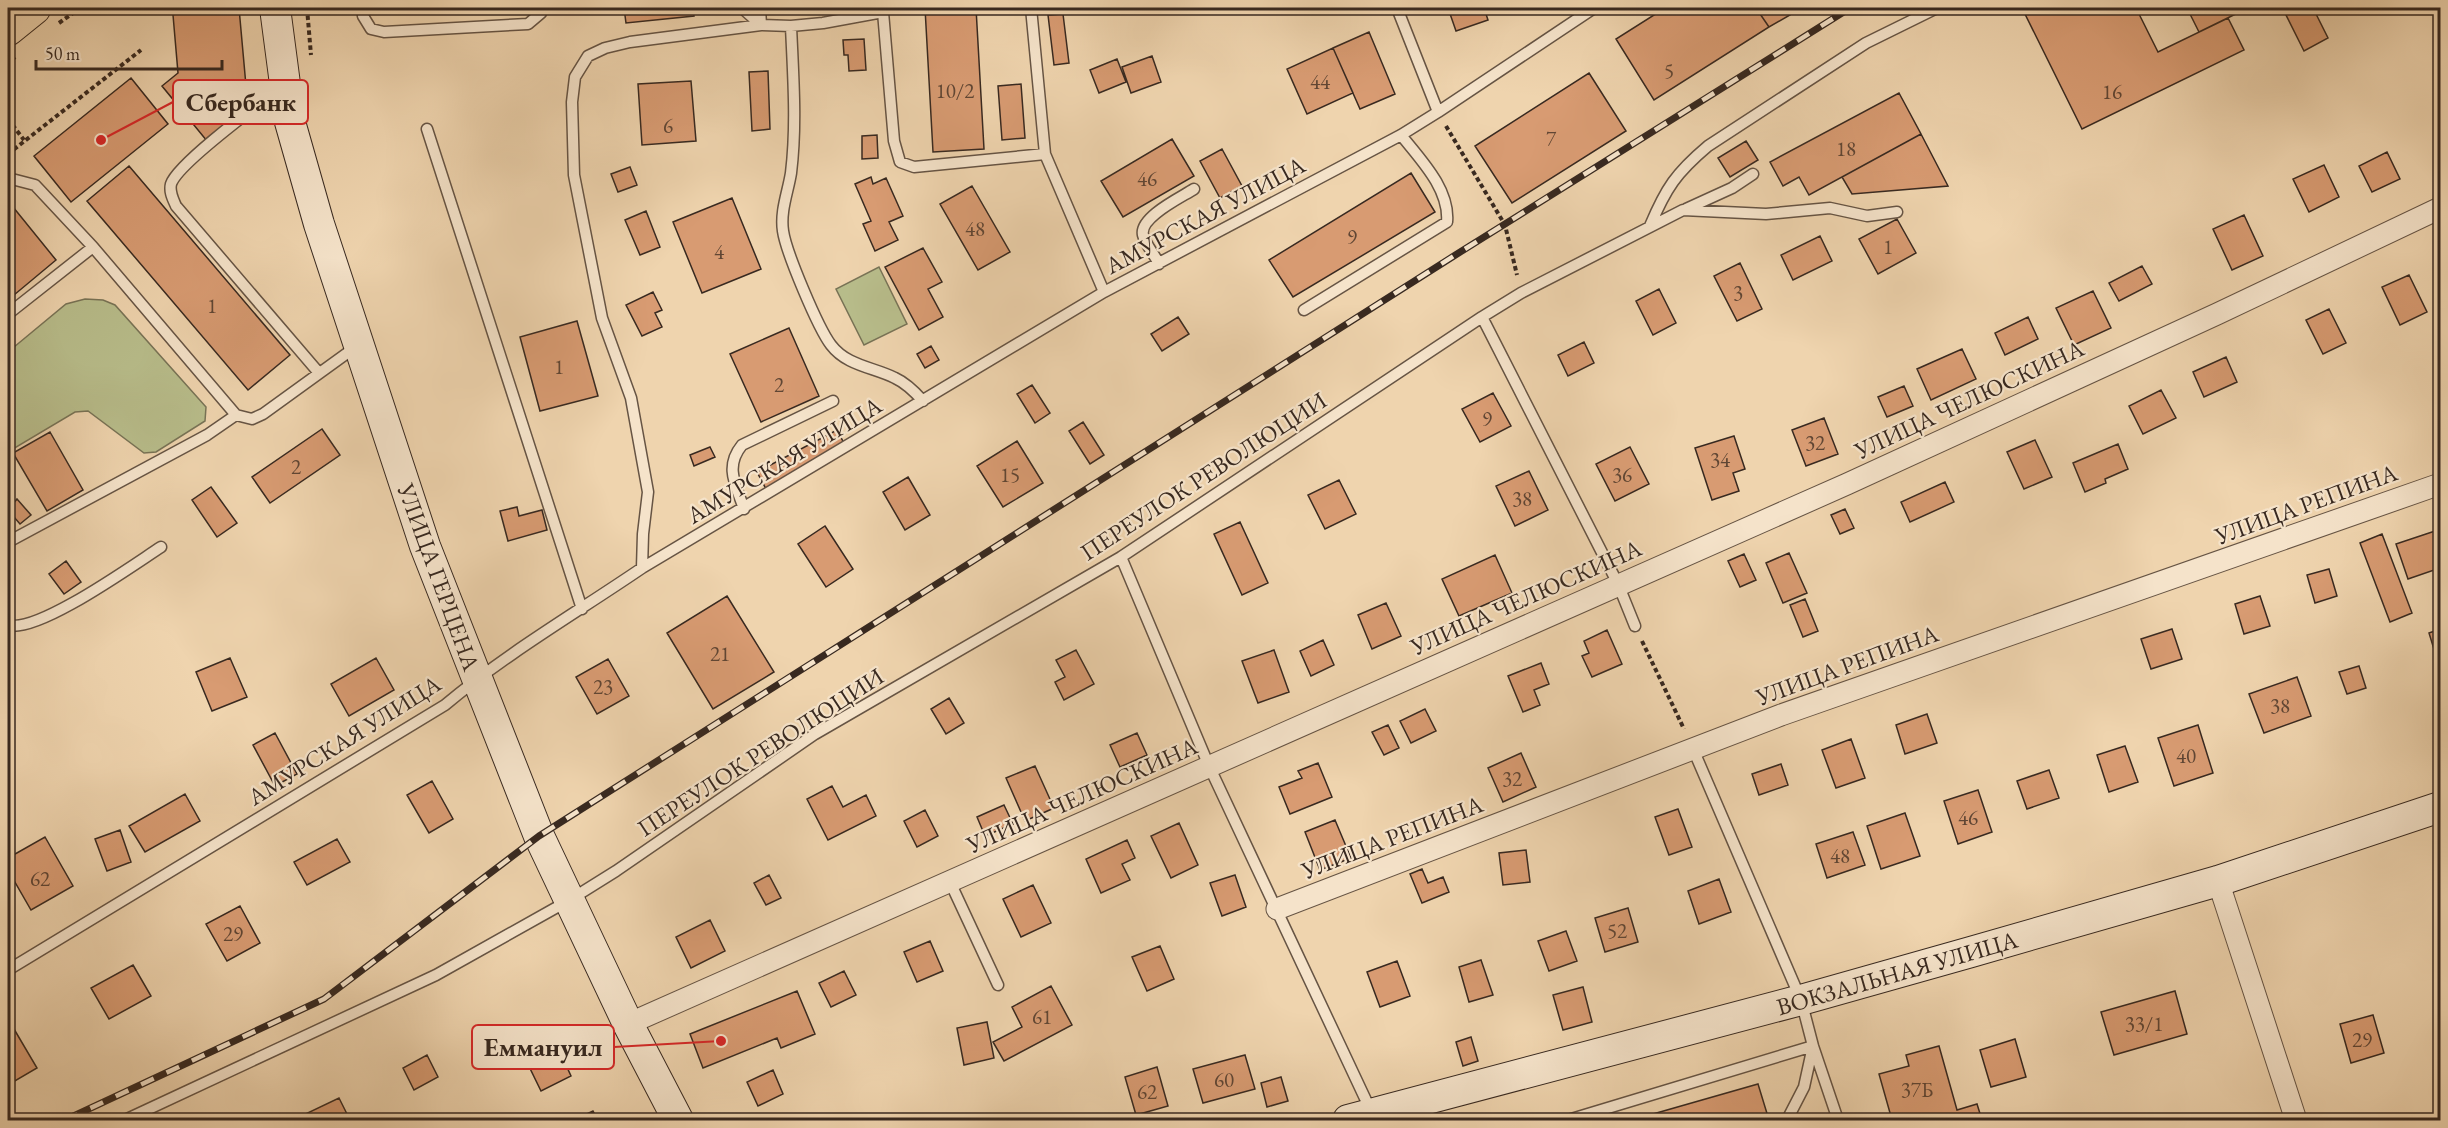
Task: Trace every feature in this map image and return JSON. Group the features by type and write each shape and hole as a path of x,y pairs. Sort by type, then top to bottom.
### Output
{"main road":[{"path":"8,29 33,8"},
{"name":"УЛИЦА ГЕРЦЕНА","path":"275,8 290,123 319,224 425,546 539,836 627,1024 678,1120"},
{"name":"ВОКЗАЛЬНАЯ УЛИЦА","path":"1360,1117 1801,1000 2218,881 2440,807"}],"street":[{"name":"УЛИЦА ЧЕЛЮСКИНА","path":"627,1024 1846,484 2217,314 2440,208"},
{"name":"УЛИЦА РЕПИНА","path":"1277,909 1693,749 1969,648 2440,484"},
{"path":"2218,881 2296,1120"}],"lane":[{"path":"362,8 363,16 371,29 384,32 528,24 541,13 543,8"},
{"path":"742,8 761,25"},
{"path":"760,8 761,25"},
{"path":"1031,8 1045,154 1104,292"},
{"path":"1397,8 1438,112"},
{"name":"АМУРСКАЯ УЛИЦА","path":"8,969 445,705 497,662 642,568 1104,292 1401,135 1594,8"},
{"path":"1650,226 1665,191 1686,164 1708,146 1866,44 1937,8"},
{"path":"642,568 648,492 631,398 602,318 574,175 572,102 575,77 588,56 605,48 630,42 761,25 791,26 823,23 883,10 894,141 900,162 914,167 1045,154"},
{"path":"791,26 794,129 791,173 782,215 783,233 831,345 849,361 896,378 913,389 923,401"},
{"path":"285,85 196,155 171,183 171,194 176,206 319,374"},
{"path":"427,129 582,609"},
{"path":"1304,310 1447,222 1448,209 1434,176 1401,135"},
{"path":"1683,210 1732,188 1753,174"},
{"path":"8,178 12,177 36,185 93,247 236,415 252,418 263,414 359,345"},
{"path":"1159,264 1143,235 1144,226 1153,215 1194,189"},
{"name":"ПЕРЕУЛОК РЕВОЛЮЦИИ","path":"126,1120 436,975 568,901 616,871 815,734 1121,557 1482,317 1521,293 1650,226 1683,210 1766,214 1830,208 1867,216 1897,212"},
{"path":"8,314 93,247"},
{"path":"1482,317 1618,584 1635,626"},
{"path":"744,509 731,467 734,455 742,445 833,401"},
{"path":"8,542 207,435 236,415"},
{"path":"8,626 15,628 50,616 161,547"},
{"path":"1121,557 1209,766 1277,909 1360,1117"},
{"path":"1693,749 1801,1000 1813,1047 1838,1120"},
{"path":"950,882 998,986"},
{"path":"1568,1120 1813,1047"},
{"path":"1787,1120 1804,1087 1813,1047"}],"path":[{"path":"8,154 141,50"},
{"path":"1438,112 1505,225 1521,293"},
{"path":"8,119 24,140"},
{"path":"1635,626 1693,749"}],"green space":[{"path":"879,267 907,324 864,345 836,289"},
{"path":"85,299 103,300 115,305 206,407 205,421 156,452 144,453 88,411 75,412 8,452 8,352 66,304"}],"building":[{"path":"184,8 239,8 248,108 207,141 162,86 178,73 173,15"},
{"path":"624,8 693,8 694,16 626,23"},
{"path":"925,8 976,8 984,149 933,152"},
{"path":"1448,8 1484,8 1488,20 1456,31"},
{"path":"1665,8 1756,8 1769,27 1654,100 1616,39"},
{"path":"1756,8 1786,8 1790,15 1769,27"},
{"path":"2022,8 2136,8 2158,52 2228,18 2244,50 2082,129"},
{"path":"2187,8 2248,8 2199,32"},
{"path":"2296,8 2313,8 2328,38 2304,51 2285,13"},
{"path":"1063,14 1069,63 1054,65 1048,15"},
{"path":"1369,32 1395,94 1360,109 1333,48"},
{"path":"864,39 866,70 849,71 848,55 844,55 843,40"},
{"path":"1333,48 1353,93 1307,114 1287,69"},
{"path":"1152,56 1161,82 1131,93 1122,67"},
{"path":"1117,59 1126,82 1099,93 1090,70"},
{"path":"768,71 770,129 752,131 749,72"},
{"path":"1589,73 1626,131 1512,203 1475,146"},
{"path":"131,78 168,124 71,202 34,156"},
{"path":"691,81 696,141 642,145 638,84"},
{"path":"1021,84 1025,138 1002,140 998,86"},
{"path":"1899,93 1921,134 1809,195 1799,177 1783,186 1770,162"},
{"path":"1921,134 1948,186 1852,194 1842,177"},
{"path":"877,135 878,158 862,159 862,136"},
{"path":"1172,139 1194,176 1123,217 1101,181"},
{"path":"1746,141 1758,160 1730,177 1718,158"},
{"path":"1222,149 1242,186 1220,198 1200,161"},
{"path":"2387,152 2400,179 2372,192 2359,166"},
{"path":"2324,165 2339,197 2309,212 2293,179"},
{"path":"129,166 290,355 248,390 87,201"},
{"path":"630,167 637,185 618,192 611,174"},
{"path":"1411,173 1435,212 1293,297 1269,260"},
{"path":"871,177 873,184 886,178 903,216 889,222 898,240 875,251 863,224 871,221 855,184"},
{"path":"972,186 1010,252 978,270 940,204"},
{"path":"732,198 761,269 702,293 673,222"},
{"path":"9,202 56,260 8,300 8,204"},
{"path":"646,211 660,247 640,255 625,220"},
{"path":"2244,215 2263,256 2232,270 2213,229"},
{"path":"1897,219 1916,253 1878,274 1859,239"},
{"path":"1820,236 1832,261 1793,280 1781,255"},
{"path":"923,248 942,282 928,289 943,317 919,330 885,267"},
{"path":"1740,263 1762,309 1737,321 1714,276"},
{"path":"2142,266 2152,284 2119,301 2109,283"},
{"path":"2409,275 2427,312 2400,325 2382,287"},
{"path":"1659,289 1676,323 1653,335 1636,301"},
{"path":"2093,291 2111,328 2074,345 2056,308"},
{"path":"653,292 662,310 655,313 662,327 642,336 626,305"},
{"path":"2329,309 2346,343 2323,354 2306,320"},
{"path":"1178,317 1189,334 1162,351 1151,334"},
{"path":"2028,317 2038,339 2005,355 1995,333"},
{"path":"577,321 598,396 540,411 520,337"},
{"path":"789,328 819,396 761,422 730,354"},
{"path":"1584,342 1594,363 1568,376 1558,355"},
{"path":"931,346 939,360 925,368 917,354"},
{"path":"1962,349 1976,379 1931,400 1917,369"},
{"path":"2226,357 2237,382 2204,397 2193,372"},
{"path":"1032,385 1050,413 1035,423 1017,394"},
{"path":"1904,386 1913,406 1887,417 1878,397"},
{"path":"2161,390 2176,418 2143,434 2129,406"},
{"path":"1493,393 1511,426 1480,442 1462,409"},
{"path":"1824,418 1838,454 1806,466 1792,430"},
{"path":"1083,422 1104,455 1090,464 1069,431"},
{"path":"322,429 340,455 270,503 252,477"},
{"path":"837,430 846,447 766,489 757,472"},
{"path":"50,432 83,490 47,511 13,453"},
{"path":"1734,436 1745,469 1733,473 1739,491 1712,500 1695,448"},
{"path":"2035,440 2052,477 2024,489 2007,452"},
{"path":"1017,441 1043,483 1003,507 977,466"},
{"path":"2118,444 2128,469 2105,479 2106,483 2085,492 2073,463"},
{"path":"710,447 715,457 694,466 690,455"},
{"path":"1630,447 1649,484 1615,501 1596,464"},
{"path":"1529,471 1548,510 1515,526 1496,486"},
{"path":"908,477 930,515 905,530 883,492"},
{"path":"1339,480 1356,514 1325,529 1308,495"},
{"path":"1945,482 1954,502 1910,522 1901,502"},
{"path":"211,487 237,523 217,537 192,500"},
{"path":"17,499 31,515 20,524 8,510"},
{"path":"517,507 519,516 542,510 547,530 508,541 500,511"},
{"path":"1845,509 1854,528 1840,534 1831,515"},
{"path":"1240,522 1268,583 1242,595 1214,534"},
{"path":"825,526 853,569 826,587 798,544"},
{"path":"2438,530 2440,568 2408,579 2396,544"},
{"path":"2382,534 2412,613 2390,622 2360,543"},
{"path":"1789,553 1807,593 1783,603 1766,563"},
{"path":"1744,554 1756,580 1740,587 1728,561"},
{"path":"1495,555 1512,593 1459,616 1442,579"},
{"path":"66,561 81,582 64,594 49,574"},
{"path":"2329,569 2337,596 2315,603 2307,575"},
{"path":"727,596 774,672 713,709 667,633"},
{"path":"2260,596 2270,626 2244,634 2235,604"},
{"path":"1805,599 1818,631 1803,637 1790,605"},
{"path":"1386,603 1401,636 1372,649 1358,615"},
{"path":"2172,629 2182,659 2151,669 2141,639"},
{"path":"2440,629 2440,669 2429,633"},
{"path":"1607,630 1622,664 1592,677 1582,656 1589,653 1584,641"},
{"path":"1323,640 1334,665 1311,676 1300,651"},
{"path":"1076,650 1094,684 1064,700 1055,682 1065,677 1056,660"},
{"path":"1274,650 1289,692 1258,703 1242,661"},
{"path":"230,658 247,697 212,711 196,672"},
{"path":"376,658 394,690 349,716 331,684"},
{"path":"608,659 629,696 597,714 576,677"},
{"path":"1541,663 1549,684 1534,690 1540,705 1523,712 1508,676"},
{"path":"2359,666 2366,688 2347,694 2339,672"},
{"path":"2297,677 2311,716 2264,733 2249,694"},
{"path":"949,698 964,723 946,734 931,709"},
{"path":"1425,709 1436,731 1411,743 1400,721"},
{"path":"1927,714 1937,743 1905,754 1896,725"},
{"path":"1388,725 1399,748 1384,755 1372,732"},
{"path":"2198,725 2213,773 2174,786 2158,738"},
{"path":"275,733 297,774 275,786 253,745"},
{"path":"1137,733 1147,755 1120,767 1110,745"},
{"path":"1851,739 1865,778 1836,788 1822,750"},
{"path":"2125,746 2138,782 2109,792 2097,755"},
{"path":"1521,753 1536,787 1503,802 1488,768"},
{"path":"1318,763 1332,797 1290,814 1279,787 1302,778 1298,771"},
{"path":"1781,764 1788,785 1759,795 1752,774"},
{"path":"1035,766 1054,808 1025,821 1006,778"},
{"path":"2049,770 2059,798 2027,809 2017,781"},
{"path":"432,781 453,819 429,833 407,795"},
{"path":"832,786 843,807 866,795 876,816 828,840 807,799"},
{"path":"1978,790 1992,832 1958,844 1944,801"},
{"path":"185,794 200,821 145,852 129,826"},
{"path":"1004,805 1013,824 985,836 977,817"},
{"path":"1678,809 1692,847 1669,855 1655,817"},
{"path":"925,810 938,836 917,847 904,821"},
{"path":"1905,813 1920,856 1881,869 1867,826"},
{"path":"1335,820 1351,858 1320,870 1305,832"},
{"path":"1179,823 1198,865 1171,878 1151,836"},
{"path":"120,830 131,862 107,871 95,839"},
{"path":"1853,832 1865,865 1827,878 1816,844"},
{"path":"45,837 73,886 31,910 8,870 8,858"},
{"path":"337,839 350,862 307,885 294,862"},
{"path":"1127,840 1135,858 1122,864 1130,880 1101,893 1086,859"},
{"path":"1526,850 1530,882 1503,885 1499,853"},
{"path":"1422,869 1428,883 1443,877 1449,892 1422,903 1410,874"},
{"path":"769,875 781,898 766,905 754,883"},
{"path":"1235,875 1246,907 1222,916 1210,883"},
{"path":"1719,879 1731,912 1699,924 1688,891"},
{"path":"1033,885 1051,923 1021,937 1003,899"},
{"path":"240,906 260,943 227,961 206,924"},
{"path":"1628,908 1638,942 1605,952 1595,918"},
{"path":"710,920 725,951 691,968 676,937"},
{"path":"1566,931 1577,961 1549,971 1538,941"},
{"path":"930,941 943,971 917,982 904,952"},
{"path":"1160,946 1174,979 1147,991 1132,957"},
{"path":"1481,960 1493,995 1469,1002 1459,967"},
{"path":"1397,961 1410,996 1380,1007 1367,972"},
{"path":"133,965 151,996 109,1019 91,988"},
{"path":"844,971 856,995 831,1007 819,983"},
{"path":"1051,986 1072,1025 1004,1061 993,1042 1022,1027 1012,1007"},
{"path":"1583,987 1592,1022 1563,1030 1553,995"},
{"path":"797,991 815,1034 781,1048 777,1038 703,1068 690,1034"},
{"path":"2175,991 2187,1034 2114,1055 2101,1012"},
{"path":"2373,1015 2384,1053 2351,1063 2340,1024"},
{"path":"987,1022 994,1058 964,1065 957,1028"},
{"path":"14,1029 37,1068 8,1085 8,1033"},
{"path":"553,1037 571,1076 541,1091 522,1052"},
{"path":"1471,1037 1478,1061 1463,1066 1456,1042"},
{"path":"2015,1039 2026,1077 1991,1087 1980,1050"},
{"path":"1939,1046 1957,1110 1977,1104 1982,1120 1892,1120 1879,1074 1909,1066 1906,1055"},
{"path":"427,1055 438,1077 414,1090 403,1068"},
{"path":"1245,1055 1255,1089 1203,1103 1193,1069"},
{"path":"1157,1067 1168,1106 1136,1115 1125,1077"},
{"path":"773,1070 783,1094 758,1106 747,1082"},
{"path":"1281,1077 1288,1101 1267,1107 1261,1083"},
{"path":"1758,1084 1769,1120 1632,1120"},
{"path":"339,1098 350,1120 298,1120 297,1118"},
{"path":"593,1111 598,1120 574,1120"}],"railway":[{"path":"65,1120 324,999 539,836 1457,254 1850,8"}],"place":[{"name":"Сбербанк","path":"101,140"},
{"name":"Еммануил","path":"721,1041"}]}
